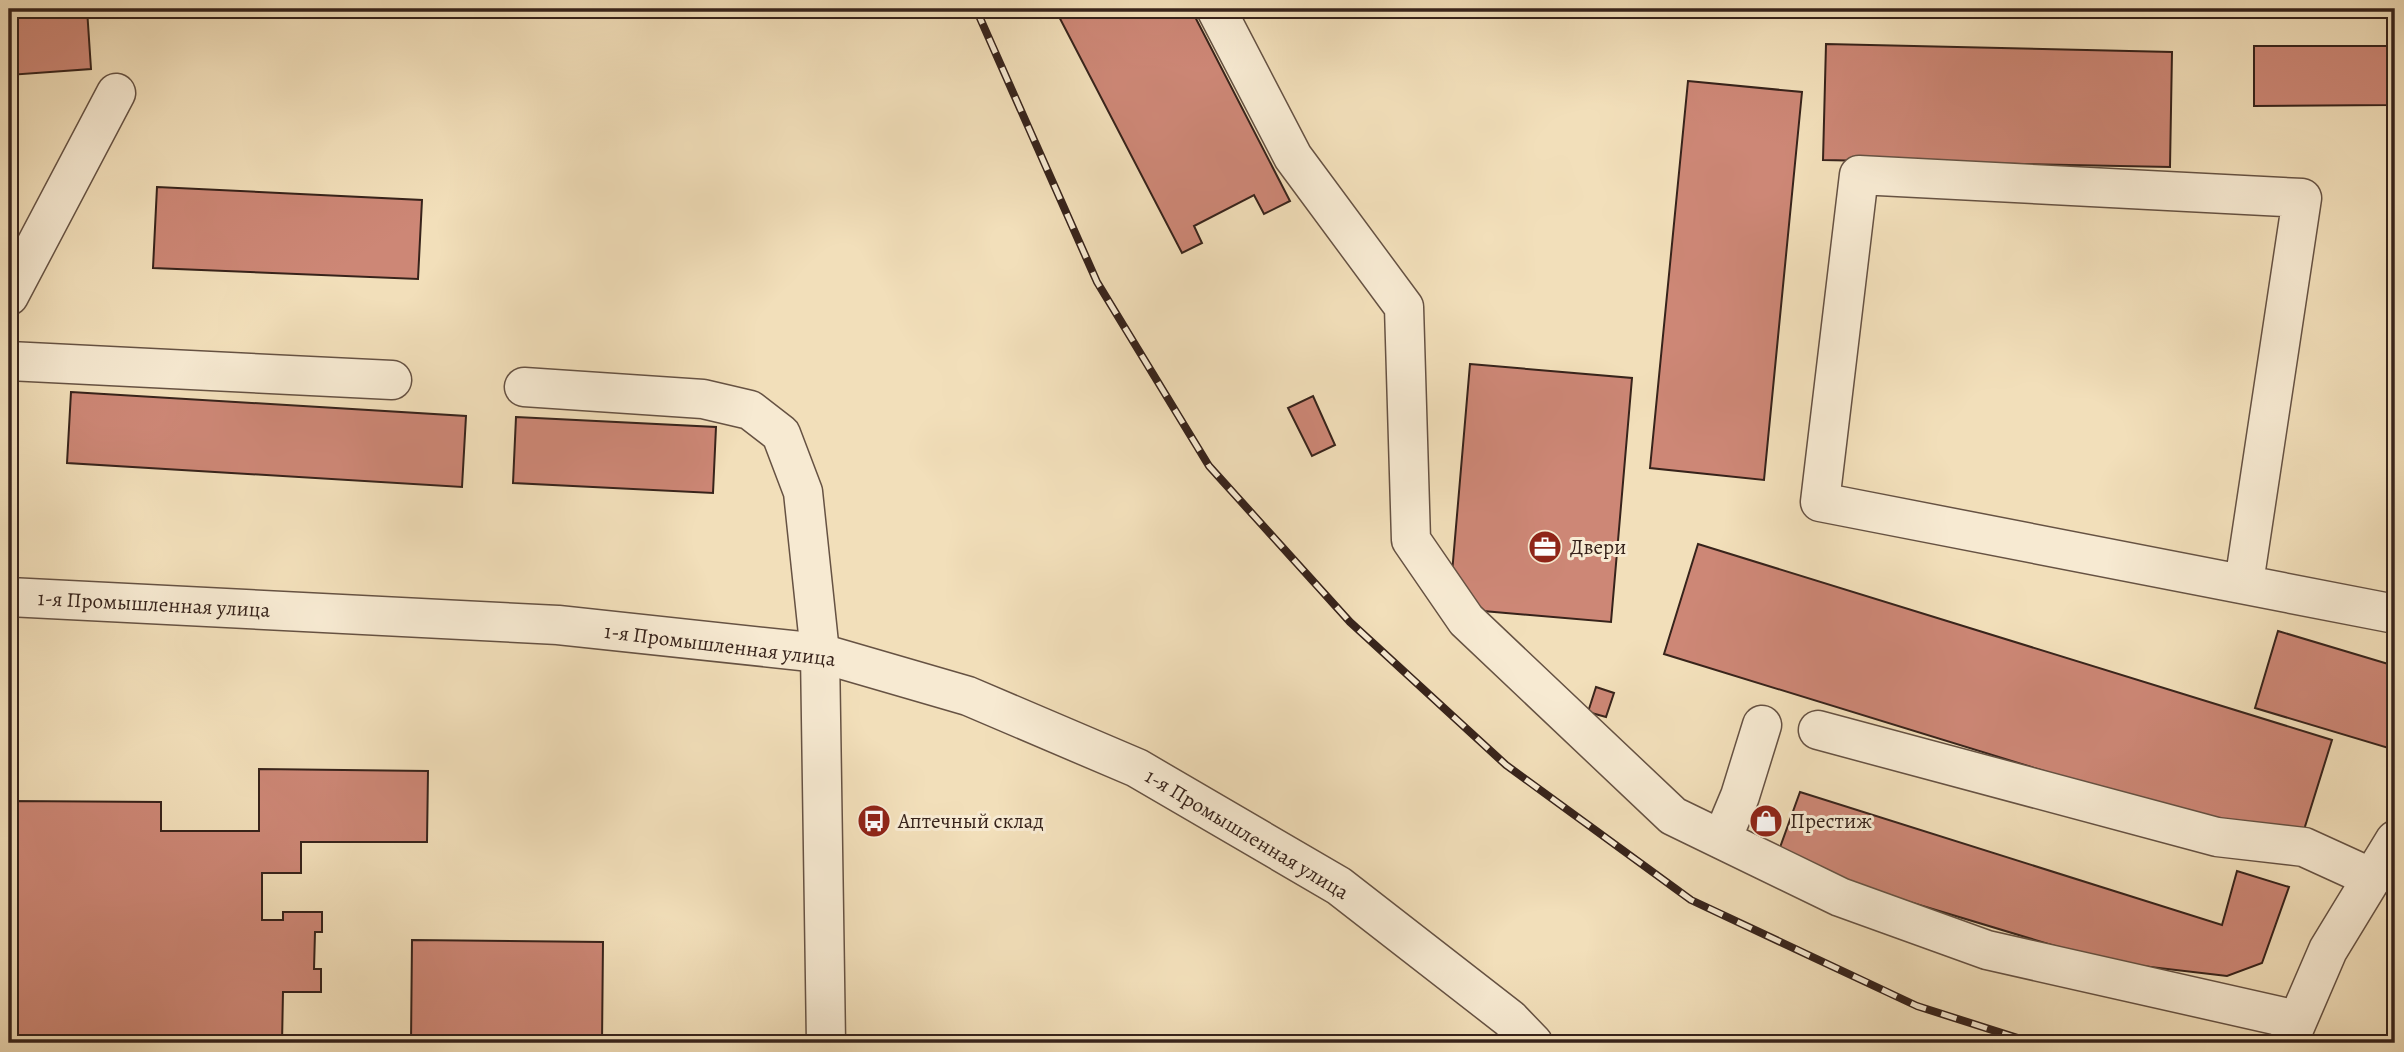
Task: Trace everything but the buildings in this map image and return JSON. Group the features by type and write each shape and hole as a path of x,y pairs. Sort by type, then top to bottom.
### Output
{"street":[{"path":"1216,9 1293,157 1404,307 1411,540 1466,620 1673,816 1840,897 1987,950 2292,1032 2328,950 2395,840"},
{"path":"9,296 116,93"},
{"path":"2244,583 2302,198 1859,174 1820,502 2395,614"},
{"path":"9,361 392,380"},
{"path":"524,387 703,399 750,410 781,435 803,492 820,653 826,1043"},
{"name":"1-я Промышленная улица","path":"9,597 558,625 820,653 968,695 1137,768 1339,886 1510,1019 1533,1043"},
{"path":"1721,839 1740,796 1762,725"},
{"path":"1818,730 2217,837 2304,847 2372,878"}],"railway":[{"path":"976,9 1097,282 1209,466 1350,622 1506,765 1691,900 1917,1006 2033,1043"}],"place":[{"name":"Двери","path":"1545,547"},
{"name":"Аптечный склад","path":"874,821"},
{"name":"Престиж","path":"1766,821"}]}
